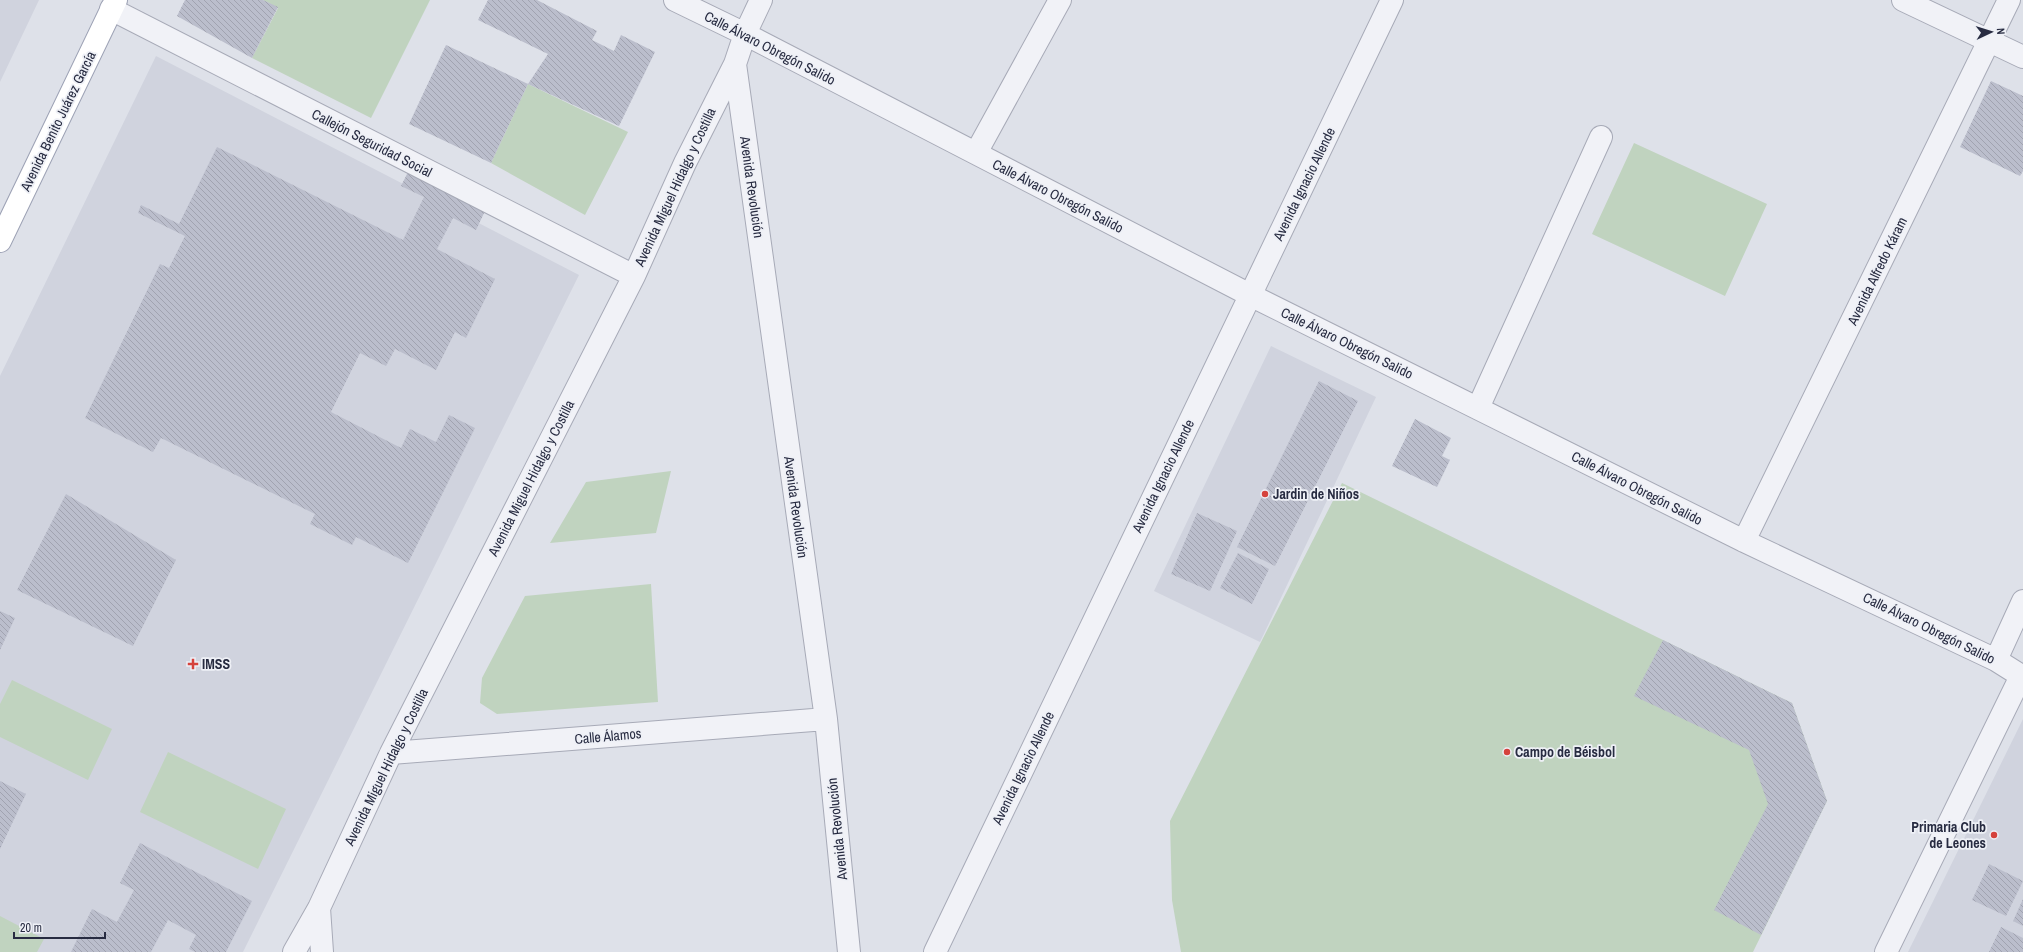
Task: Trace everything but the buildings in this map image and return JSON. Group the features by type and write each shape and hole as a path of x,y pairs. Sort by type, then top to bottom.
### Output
{"main road":[{"name":"Avenida Benito Juárez García","path":"0,241 114,4"}],"street":[{"name":"Calle Álvaro Obregón Salido","path":"675,0 745,34 1250,295 1744,541 1996,660 2022,677"},
{"name":"Avenida Miguel Hidalgo y Costilla","path":"294,952 319,908 391,754 634,276 685,163 734,64 745,34 762,0"},
{"path":"976,153 1060,0"},
{"name":"Avenida Ignacio Allende","path":"934,952 1392,0"},
{"path":"1903,0 2023,58"},
{"name":"Avenida Alfredo Káram","path":"1744,541 2009,0"},
{"name":"Callejón Seguridad Social","path":"114,4 634,276"},
{"name":"Avenida Revolución","path":"734,64 826,718 849,952"},
{"path":"1478,408 1601,137"},
{"path":"1996,660 2023,600"},
{"path":"1886,952 2022,677"},
{"name":"Calle Álamos","path":"391,754 826,718"},
{"path":"319,908 322,952"}],"shaded area":[{"path":"0,0 39,0 0,82"},
{"name":"IMSS","path":"156,56 579,275 243,952 0,952 0,376"},
{"name":"Jardin de Niños","path":"1271,346 1376,397 1260,642 1154,591"},
{"name":"Primaria Club de Leones","path":"2023,719 2023,952 1908,952"}],"green space":[{"path":"263,0 430,0 371,118 252,58 278,8"},
{"path":"528,84 628,132 585,215 491,163"},
{"path":"1634,143 1767,204 1725,296 1592,234"},
{"path":"671,471 656,533 550,543 586,482"},
{"name":"Campo de Béisbol","path":"1342,483 1792,703 1827,801 1753,952 1181,952 1172,900 1170,821"},
{"path":"651,584 658,702 497,714 480,703 482,678 525,596"},
{"path":"12,680 112,729 88,780 0,737 0,704"},
{"path":"168,752 286,809 258,869 140,812"},
{"path":"0,916 44,939 37,952 0,952"}],"place":[{"name":"Jardin de Niños","path":"1265,494"},
{"name":"IMSS","path":"193,664"},
{"name":"Campo de Béisbol","path":"1507,752"},
{"name":"Primaria Club de Leones","path":"1994,835"}]}
